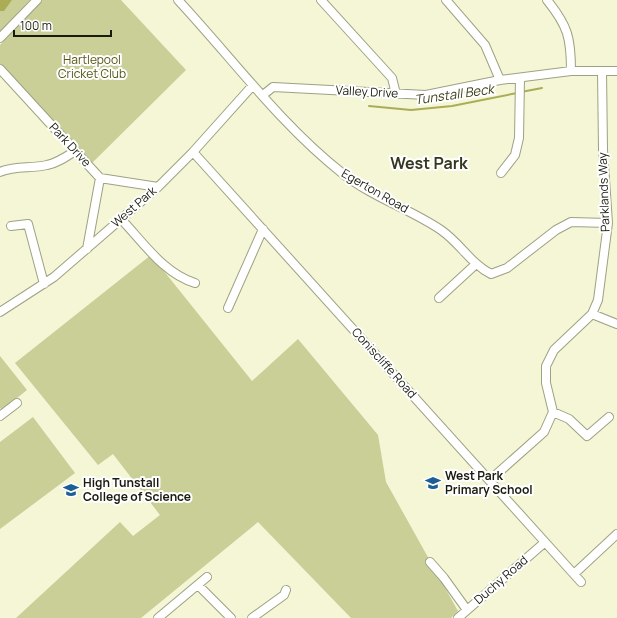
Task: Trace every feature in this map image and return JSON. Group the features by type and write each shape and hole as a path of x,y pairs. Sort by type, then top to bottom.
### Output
{"street":[{"path":"0,38 37,0"},
{"path":"321,0 392,78 396,94"},
{"path":"446,0 485,44 500,80"},
{"path":"547,0 562,18 571,43 571,71"},
{"name":"Egerton Road","path":"180,1 306,143 344,174 386,201 424,219 450,236 480,269 491,274 507,268 556,230 571,222 608,223"},
{"name":"Park Drive","path":"0,69 100,178 158,187"},
{"name":"Valley Drive","path":"263,95 273,87 426,95 500,80 571,71 617,71"},
{"name":"Parklands Way","path":"553,412 546,383 546,366 554,350 592,314 598,300 608,223 603,150 602,71"},
{"path":"501,173 515,155 519,138 520,78"},
{"name":"West Park","path":"0,312 54,278 158,187 193,152 253,85"},
{"path":"0,172 18,167 48,165 61,160 75,151"},
{"name":"Coniscliffe Road","path":"193,152 490,480 544,543 581,582"},
{"path":"87,249 100,178"},
{"path":"121,219 173,273 195,283"},
{"path":"11,226 28,224 44,284"},
{"path":"228,308 262,229"},
{"path":"439,298 476,264"},
{"path":"592,314 617,324"},
{"path":"0,416 17,403"},
{"path":"490,480 544,432 553,412 569,419 587,436 608,417"},
{"path":"574,574 617,534"},
{"name":"Duchy Road","path":"458,618 544,543"},
{"path":"430,562 444,578 467,610"},
{"path":"161,617 208,577"},
{"path":"198,585 231,618"},
{"path":"252,618 284,595 286,590"}],"green space":[{"path":"0,0 30,0 0,32"},
{"name":"Hartlepool Cricket Club","path":"42,0 121,0 186,70 91,164 0,65 0,45"},
{"path":"151,255 252,381 298,339 378,435 386,482 458,611 451,618 351,618 258,522 141,618 16,618 120,522 133,536 160,515 113,454 98,465 15,363"},
{"path":"0,356 27,390 2,410 0,408"},
{"path":"33,417 75,473 0,529 0,442"}],"shaded area":[{"path":"0,0 12,0 4,11 0,11"}],"waterway":[{"name":"Tunstall Beck","path":"521,92 542,88"},
{"name":"Tunstall Beck","path":"369,106 411,110 452,106 517,93"}],"place":[{"name":"West Park Primary School","path":"433,483"},
{"name":"High Tunstall College of Science","path":"71,490"}],"district":[{"name":"West Park","path":"429,163"}]}
